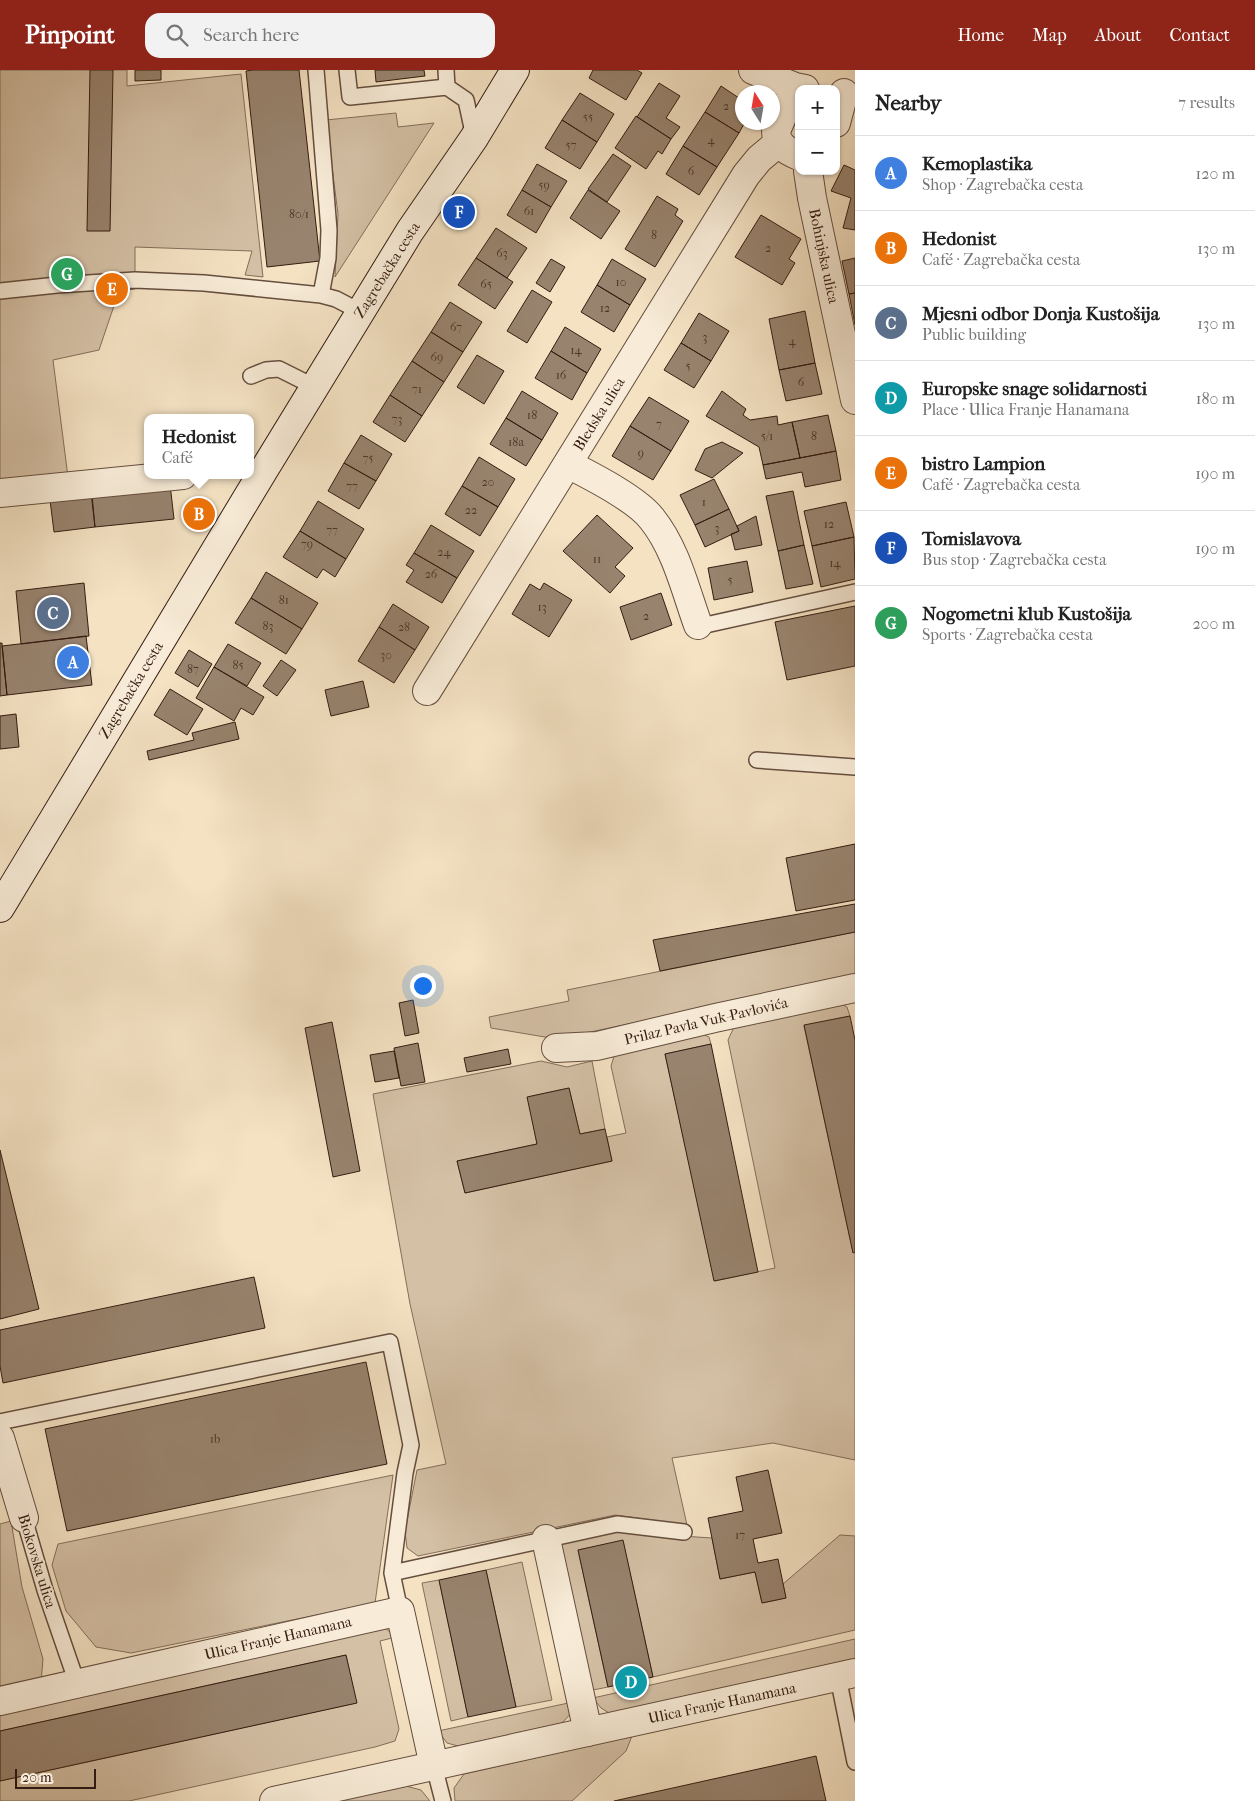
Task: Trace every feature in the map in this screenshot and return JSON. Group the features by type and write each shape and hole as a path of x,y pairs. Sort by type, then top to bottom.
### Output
{"street":[{"name":"Zagrebačka cesta","path":"256,472 315,387 410,230 474,138 516,70"},
{"path":"753,70 795,86"},
{"path":"840,110 845,93"},
{"path":"788,149 776,132 795,97"},
{"name":"Bledska ulica","path":"427,691 746,175 759,159 788,149"},
{"name":"Bohinjska ulica","path":"809,175 855,400"},
{"path":"568,464 629,499 652,518 674,557 698,625"},
{"path":"0,492 144,479"},
{"name":"Zagrebačka cesta","path":"0,908 252,479"},
{"name":"Prilaz Pavla Vuk-Pavlovića","path":"556,1048 597,1046 714,1018 855,988"},
{"name":"Biokovska ulica","path":"0,1438 24,1518"},
{"path":"546,1539 588,1732"},
{"path":"400,1610 434,1766"},
{"name":"Ulica Franje Hanamana","path":"0,1701 400,1610"},
{"name":"Ulica Franje Hanamana","path":"274,1801 846,1675"}],"lane":[{"path":"316,70 329,230 328,258 321,295"},
{"path":"347,70 350,96 447,87 466,100 474,138"},
{"path":"446,70 447,87"},
{"path":"0,292 57,285 134,280 204,283 321,295 336,299 361,312"},
{"path":"251,376 266,370 279,369 315,387"},
{"path":"698,625 701,626 855,592"},
{"path":"758,760 855,766"},
{"path":"0,1422 390,1342 411,1445 405,1473 392,1573 400,1610"},
{"name":"Biokovska ulica","path":"24,1518 45,1590 77,1683"},
{"path":"392,1573 617,1524 684,1532"},
{"path":"846,1675 855,1762"},
{"path":"434,1766 442,1801"}],"shaded area":[{"path":"0,70 127,70 127,86 241,74 263,277 245,275 252,251 135,247 135,289 119,291 99,350 53,360 68,477 0,483"},
{"path":"396,113 398,127 434,123 335,277 338,214 326,120"},
{"path":"855,932 855,976 557,1039 491,1028 489,1017 569,1001 567,990"},
{"path":"839,1003 847,1007 850,1016 804,1026 853,1252 855,1252 855,1460 773,1443 672,1458 687,1525 615,1515 418,1556 407,1548 405,1531 417,1470 446,1464 410,1304 373,1094 541,1061 567,1067 592,1061 605,1129 580,1134 569,1088 528,1097 537,1144 457,1161 465,1193 612,1161 607,1137 626,1133 611,1066 615,1053 702,1034 709,1037 711,1044 665,1054 715,1281 775,1268 728,1040 734,1027"},
{"path":"393,1475 375,1603 131,1653 96,1647 66,1611 52,1565 58,1544"},
{"path":"11,1521 22,1587 43,1659 41,1682 0,1690 0,1524"},
{"path":"605,1531 712,1538 720,1579 755,1572 762,1603 786,1598 783,1584 840,1535 855,1536 855,1630 653,1677 623,1541 578,1550 608,1687 588,1691 557,1545"},
{"path":"522,1562 552,1700 516,1707 486,1570"},
{"path":"439,1580 468,1717 451,1721 422,1583"},
{"path":"380,1624 396,1637 380,1641 399,1729 395,1741 129,1801 0,1801 0,1781 356,1703 346,1655 0,1731 0,1710"},
{"path":"855,1639 855,1659 609,1713 601,1708 593,1698"},
{"path":"573,1702 574,1710 562,1723 458,1746 447,1743 438,1731"},
{"path":"632,1736 626,1751 572,1801 455,1801 454,1788 464,1774"},
{"path":"406,1786 421,1790 430,1801 338,1801"}],"building":[{"path":"90,70 113,70 110,231 87,231"},
{"path":"135,70 161,70 161,80 135,81"},
{"path":"299,70 320,261 267,267 246,71"},
{"path":"375,70 424,70 425,76 376,82"},
{"path":"593,70 637,70 642,73 626,100 589,78"},
{"path":"659,83 680,96 666,118 680,127 671,139 637,117"},
{"path":"721,86 735,95 735,130 741,130 739,133 705,112"},
{"path":"580,93 614,114 597,142 562,120"},
{"path":"705,112 739,133 717,167 683,146"},
{"path":"636,116 671,139 662,154 658,151 646,169 615,148"},
{"path":"562,120 597,142 580,169 545,148"},
{"path":"683,146 717,167 699,195 666,174"},
{"path":"613,154 631,166 607,202 588,189"},
{"path":"537,164 567,181 551,207 522,190"},
{"path":"844,165 855,170 855,230 843,228 851,198 831,191"},
{"path":"522,190 551,207 536,233 507,215"},
{"path":"588,190 620,211 601,239 570,218"},
{"path":"657,196 678,209 675,215 683,221 655,267 625,249"},
{"path":"761,215 801,239 789,259 795,263 782,285 735,257"},
{"path":"496,228 527,248 507,278 476,258"},
{"path":"476,258 513,282 495,309 458,285"},
{"path":"855,258 855,293 849,294 842,261"},
{"path":"551,259 565,267 550,292 536,283"},
{"path":"612,259 646,279 630,305 597,285"},
{"path":"597,285 630,305 614,332 581,312"},
{"path":"532,290 552,302 527,343 507,331"},
{"path":"855,293 855,325 849,294"},
{"path":"450,302 482,322 463,352 431,332"},
{"path":"805,311 815,363 779,370 769,319"},
{"path":"699,313 729,331 711,361 681,343"},
{"path":"565,327 601,349 587,373 551,351"},
{"path":"431,332 463,352 444,382 412,361"},
{"path":"681,343 711,361 694,388 664,370"},
{"path":"551,351 587,373 572,400 535,378"},
{"path":"477,355 504,371 484,404 457,387"},
{"path":"412,361 444,382 422,416 390,395"},
{"path":"815,363 822,394 786,401 779,370"},
{"path":"522,391 558,413 542,440 506,418"},
{"path":"722,391 746,409 743,415 750,420 777,416 778,425 792,422 800,458 763,465 759,447 706,416"},
{"path":"390,395 422,416 405,442 373,422"},
{"path":"649,397 689,421 671,451 630,426"},
{"path":"828,415 836,451 800,458 792,422"},
{"path":"506,418 542,440 526,466 490,444"},
{"path":"630,426 671,451 653,480 612,456"},
{"path":"361,435 392,454 376,481 344,463"},
{"path":"722,442 743,453 712,478 695,470 705,449"},
{"path":"836,451 841,480 805,487 802,472 766,479 763,465"},
{"path":"479,457 515,479 498,507 462,486"},
{"path":"344,463 376,481 359,509 328,491"},
{"path":"714,479 729,509 695,525 680,495"},
{"path":"170,484 174,519 95,527 91,492"},
{"path":"462,486 498,507 480,536 445,514"},
{"path":"793,491 804,545 778,551 766,496"},
{"path":"92,495 95,527 54,532 50,500"},
{"path":"318,501 364,529 346,559 300,531"},
{"path":"846,502 854,537 812,546 804,511"},
{"path":"729,509 739,531 705,547 695,525"},
{"path":"597,515 633,548 615,567 625,576 610,593 563,551"},
{"path":"756,516 762,545 735,550 731,534 739,531 737,526"},
{"path":"431,525 474,551 457,578 414,553"},
{"path":"300,531 346,559 335,577 323,569 317,578 283,557"},
{"path":"854,537 855,579 821,587 812,546"},
{"path":"804,545 813,584 786,589 778,551"},
{"path":"414,553 457,578 442,603 406,582 414,570 406,565"},
{"path":"747,561 753,592 714,600 708,568"},
{"path":"266,572 318,603 302,629 251,598"},
{"path":"84,583 89,636 21,644 16,591"},
{"path":"544,583 572,600 549,637 512,614 530,584 540,590"},
{"path":"661,593 672,625 631,640 620,607"},
{"path":"251,598 302,629 286,654 235,623"},
{"path":"393,604 429,627 415,650 379,627"},
{"path":"855,606 855,666 787,680 775,622"},
{"path":"379,627 415,650 394,683 358,661"},
{"path":"86,636 92,685 7,695 2,646"},
{"path":"0,643 2,643 7,695 0,696"},
{"path":"228,644 261,663 247,686 214,667"},
{"path":"189,650 212,664 198,687 175,673"},
{"path":"281,660 296,670 277,696 263,686"},
{"path":"214,667 264,697 253,715 241,708 234,721 196,698"},
{"path":"363,681 369,707 331,716 325,690"},
{"path":"170,689 203,709 187,735 154,715"},
{"path":"16,714 19,747 0,749 0,716"},
{"path":"235,722 239,739 149,760 147,751 194,740 192,733"},
{"path":"855,844 855,900 796,911 786,858"},
{"path":"855,904 855,932 660,971 653,940"},
{"path":"413,1000 419,1033 405,1036 399,1003"},
{"path":"850,1016 855,1040 855,1252 853,1253 804,1025"},
{"path":"332,1022 360,1171 333,1177 305,1028"},
{"path":"418,1043 425,1082 401,1086 394,1048"},
{"path":"711,1044 758,1272 714,1281 665,1054"},
{"path":"508,1049 511,1064 467,1072 464,1058"},
{"path":"394,1051 399,1078 375,1082 370,1055"},
{"path":"569,1088 580,1134 605,1129 612,1161 465,1193 457,1161 537,1144 527,1097"},
{"path":"0,1150 39,1309 0,1319"},
{"path":"254,1277 265,1328 3,1383 0,1366 0,1330"},
{"path":"366,1362 387,1464 67,1531 45,1429"},
{"path":"768,1470 782,1533 753,1539 758,1563 778,1559 786,1598 762,1603 755,1572 720,1579 708,1518 743,1511 736,1477"},
{"path":"623,1540 653,1677 608,1687 578,1550"},
{"path":"486,1570 516,1707 468,1717 439,1580"},
{"path":"346,1655 357,1703 0,1781 0,1731"},
{"path":"816,1756 826,1801 614,1801 781,1764"}],"place":[{"name":"Tomislavova","path":"459,212"},
{"name":"Nogometni klub Kustošija","path":"67,274"},
{"name":"bistro Lampion","path":"112,289"},
{"name":"Hedonist","path":"199,514"},
{"name":"Mjesni odbor Donja Kustošija","path":"53,613"},
{"name":"Kemoplastika","path":"73,662"},
{"name":"Europske snage solidarnosti","path":"631,1682"}]}
